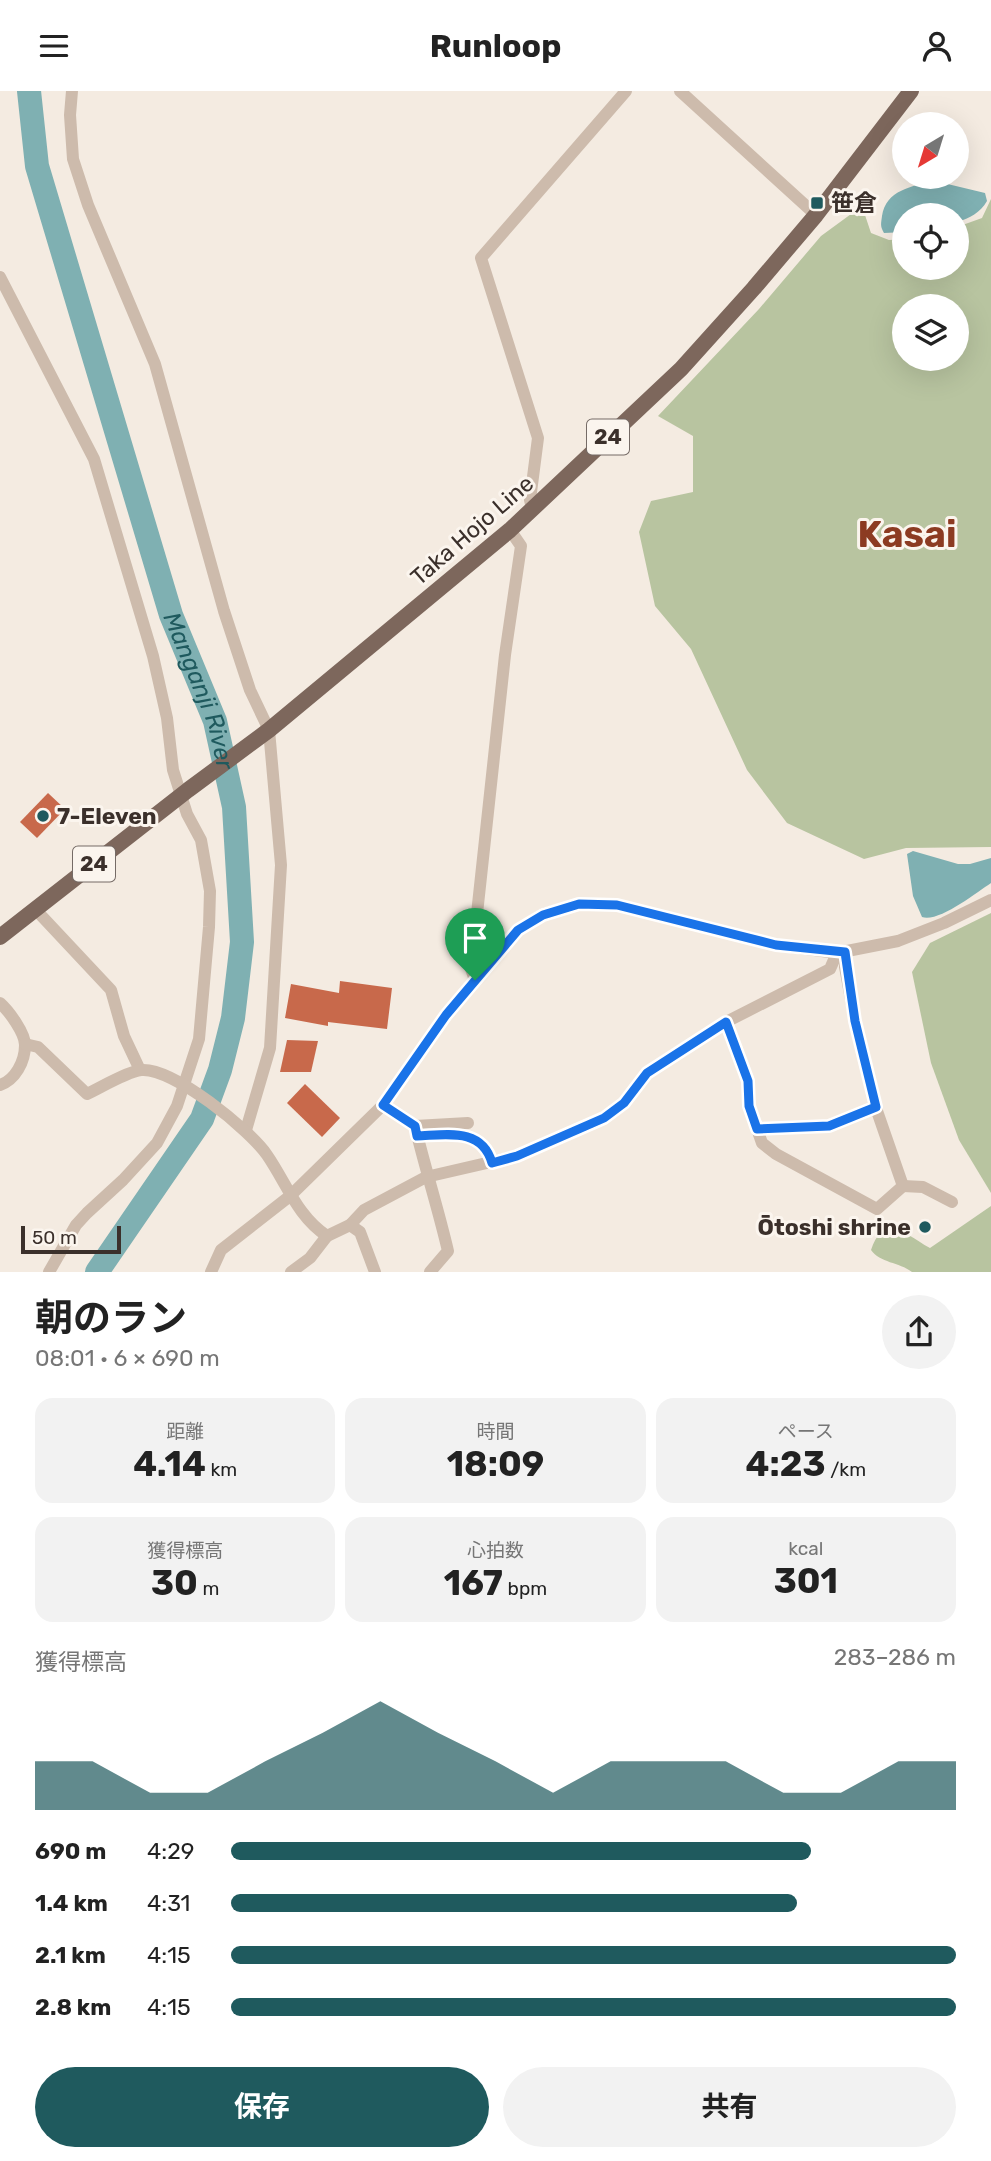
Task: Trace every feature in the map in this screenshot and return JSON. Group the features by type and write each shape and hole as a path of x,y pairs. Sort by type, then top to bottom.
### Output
{"main road":[{"name":"Taka Hojo Line","path":"0,937 263,734 510,530 681,369 816,215 911,91"}],"street":[{"path":"72,91 70,115 73,159 88,205 155,365 224,611 263,734 281,865 270,1048 241,1127"},
{"path":"532,508 530,501 538,437 481,258 626,91"},
{"path":"680,91 816,215"},
{"path":"0,277 94,459 153,656 167,718 173,770 184,793 187,814 201,840 210,891 199,1039 187,1087 158,1143 87,1213 63,1246 49,1272"},
{"path":"475,980 471,969 505,655 521,546 510,530"},
{"path":"211,1272 221,1251 290,1196 383,1105 446,1015 475,980 518,930 543,915 579,904 617,905 776,945 841,953 898,941 991,900"},
{"path":"36,910 111,990 124,1036 139,1070"},
{"path":"291,1272 310,1258 327,1236 350,1225 364,1210 426,1177 517,1156 604,1118 624,1103 647,1073 726,1022 830,969 841,953"},
{"path":"841,953 876,1107 903,1187"},
{"path":"0,1003 17,1025 25,1044 19,1069 10,1080 0,1085"},
{"path":"726,1022 748,1081 749,1106 762,1143 776,1154 877,1209 903,1187 923,1187 952,1202"},
{"path":"25,1044 38,1047 87,1094 139,1070 149,1071 187,1087 241,1127 267,1155 294,1203 315,1228 327,1236"},
{"path":"383,1105 416,1131 467,1135 486,1149 492,1163"},
{"path":"757,1129 829,1126 876,1107"},
{"path":"416,1131 468,1123"},
{"path":"416,1131 426,1177 436,1199 448,1251 430,1272"},
{"path":"350,1225 360,1232 375,1272"}],"green space":[{"path":"991,199 991,847 906,848 864,859 787,823 747,770 691,649 655,606 639,532 651,501 693,492 693,436 658,416 759,309 821,236 862,206 871,233 892,240 892,280 969,280 969,223 982,218"},
{"path":"991,913 991,1193 959,1140 931,1063 912,972 930,943"},
{"path":"991,1206 991,1272 912,1272 879,1258 871,1250 882,1231 889,1229 904,1232 930,1248"}],"water":[{"path":"968,189 985,193 987,201 969,218 969,203 892,203 892,233 884,233 881,225 884,207 901,191"},
{"path":"913,851 958,864 970,864 991,858 991,883 947,912 929,918 922,917 913,896 907,854"}],"building":[{"name":"7-Eleven","path":"48,793 65,809 37,838 20,822"},
{"path":"340,981 392,988 387,1029 328,1022 328,1026 285,1018 291,984 339,993"},
{"path":"287,1040 318,1041 311,1072 280,1072"},
{"path":"305,1084 340,1118 322,1137 287,1103"}],"waterway":[{"name":"Manganji River","path":"29,91 37,166 171,615 215,721 234,807 242,942 233,1018 220,1070 202,1119 97,1272"}],"place":[{"name":"笹倉","path":"817,203"},
{"name":"7-Eleven","path":"43,816"},
{"name":"Ōtoshi shrine","path":"925,1227"}],"district":[{"name":"Kasai","path":"907,534"}],"route":[{"path":"579,904 617,905 776,945 845,952 845,967 855,1021 876,1107 829,1126 757,1129 749,1106 748,1081 726,1022 647,1073 624,1103 604,1118 517,1156 492,1163 486,1149 467,1135 417,1136 415,1126 383,1105 446,1015 475,980 518,930 543,915 579,904"}]}
